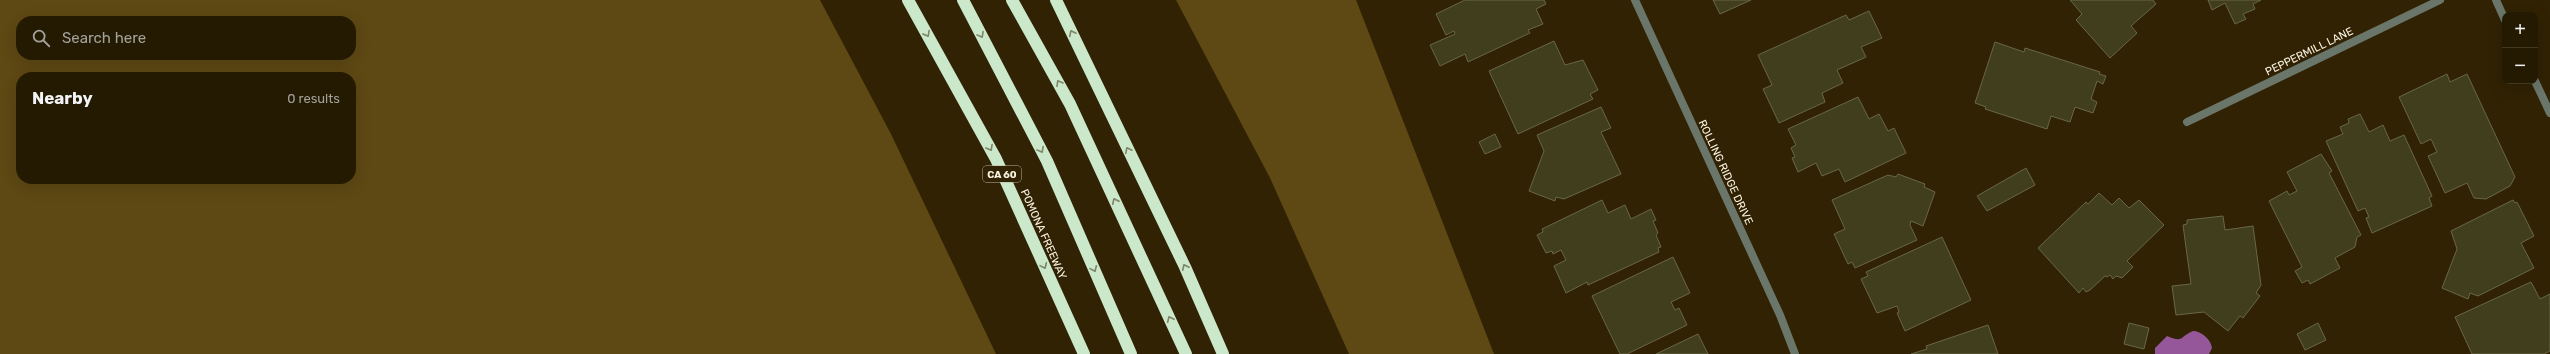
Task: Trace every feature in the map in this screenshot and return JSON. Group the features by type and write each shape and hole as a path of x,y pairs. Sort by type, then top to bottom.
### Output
{"highway":[{"name":"POMONA FREEWAY","path":"908,0 996,160 1084,354"},
{"path":"963,0 1047,161 1131,354"},
{"path":"1012,0 1070,104 1186,354"},
{"path":"1056,0 1185,267 1223,354"}],"street":[{"name":"ROLLING RIDGE DRIVE","path":"1635,0 1780,315 1795,354"},
{"name":"PEPPERMILL LANE","path":"2187,122 2440,0"},
{"path":"2496,0 2502,13"},
{"path":"2536,84 2550,113"}],"shaded area":[{"path":"0,0 820,0 891,134 996,354 0,354"},
{"path":"1176,0 1356,0 1494,354 1349,354 1270,178"},
{"path":"2193,331 2202,334 2208,339 2212,348 2209,354 2155,354 2155,348 2167,336 2179,339"}],"building":[{"path":"1465,0 1544,0 1546,4 1536,9 1543,24 1528,30 1530,33 1468,62 1465,54 1440,66 1430,45 1455,34 1454,31 1446,35 1436,14"},
{"path":"1713,0 1751,0 1720,14"},
{"path":"2070,0 2153,0 2156,4 2131,26 2137,33 2110,58 2076,20 2082,14"},
{"path":"2208,0 2261,0 2253,4 2255,9 2243,14 2246,19 2235,24 2225,3 2212,10"},
{"path":"1869,11 1882,38 1861,47 1866,57 1837,70 1843,83 1822,93 1825,102 1779,123 1763,89 1772,85 1758,55 1846,15 1849,20"},
{"path":"1554,41 1565,65 1583,60 1598,90 1590,94 1593,99 1518,134 1489,71"},
{"path":"1995,42 2024,52 2025,48 2100,72 2099,74 2106,76 2103,84 2097,81 2091,99 2097,102 2093,113 2075,107 2070,122 2051,116 2047,129 1985,109 1986,107 1975,103"},
{"path":"2447,74 2450,82 2467,74 2515,177 2510,186 2486,199 2474,198 2467,183 2445,193 2428,156 2437,152 2431,139 2421,144 2399,97"},
{"path":"1858,97 1869,119 1879,114 1888,131 1894,128 1906,153 1845,182 1839,169 1822,176 1816,163 1798,172 1792,158 1795,157 1791,148 1796,145 1788,129"},
{"path":"1601,107 1611,128 1601,132 1621,174 1564,199 1556,197 1555,201 1529,191 1544,151 1537,135"},
{"path":"2360,114 2369,132 2383,125 2390,141 2404,135 2432,196 2429,198 2432,206 2372,233 2366,218 2369,217 2365,208 2358,211 2326,141 2343,134 2340,127 2349,123 2348,119"},
{"path":"1495,134 1501,147 1485,154 1479,142"},
{"path":"2321,154 2332,171 2329,173 2361,235 2357,237 2355,247 2335,258 2340,268 2310,284 2308,280 2302,283 2295,271 2302,267 2269,201 2287,191 2289,195 2297,191 2287,172"},
{"path":"2026,168 2035,185 1987,211 1977,196"},
{"path":"1898,174 1925,184 1924,187 1935,192 1923,226 1911,221 1910,225 1917,240 1855,268 1852,262 1848,264 1834,234 1845,229 1832,200 1888,175 1896,177"},
{"path":"2099,193 2112,205 2119,198 2129,208 2139,200 2164,225 2127,261 2133,267 2122,278 2116,276 2113,279 2110,275 2107,277 2105,276 2090,290 2086,292 2083,288 2079,293 2038,248 2086,202 2088,204"},
{"path":"1602,200 1608,213 1625,205 1631,219 1651,209 1656,220 1653,221 1658,233 1656,235 1661,247 1658,248 1659,252 1588,285 1587,282 1566,293 1554,266 1566,260 1561,250 1553,254 1552,251 1546,253 1537,235 1543,232 1542,229"},
{"path":"2513,200 2515,203 2517,202 2534,236 2521,243 2534,268 2478,296 2470,293 2468,299 2442,288 2457,249 2451,231"},
{"path":"2223,216 2225,230 2253,226 2261,285 2256,293 2260,296 2243,318 2240,316 2228,331 2204,312 2176,315 2172,286 2191,284 2183,225 2187,224 2187,220"},
{"path":"1942,237 1971,300 1905,331 1897,313 1899,312 1897,306 1877,313 1861,279 1868,276 1866,272"},
{"path":"1673,257 1690,293 1671,302 1675,310 1679,308 1687,325 1627,354 1620,354 1592,296"},
{"path":"2531,282 2540,299 2550,294 2550,351 2544,354 2472,354 2455,317"},
{"path":"2129,323 2149,328 2144,349 2124,344"},
{"path":"2318,323 2326,340 2305,350 2297,334"},
{"path":"1988,325 1998,354 1911,354 1927,349 1926,346"},
{"path":"1698,334 1708,354 1656,354"}]}
